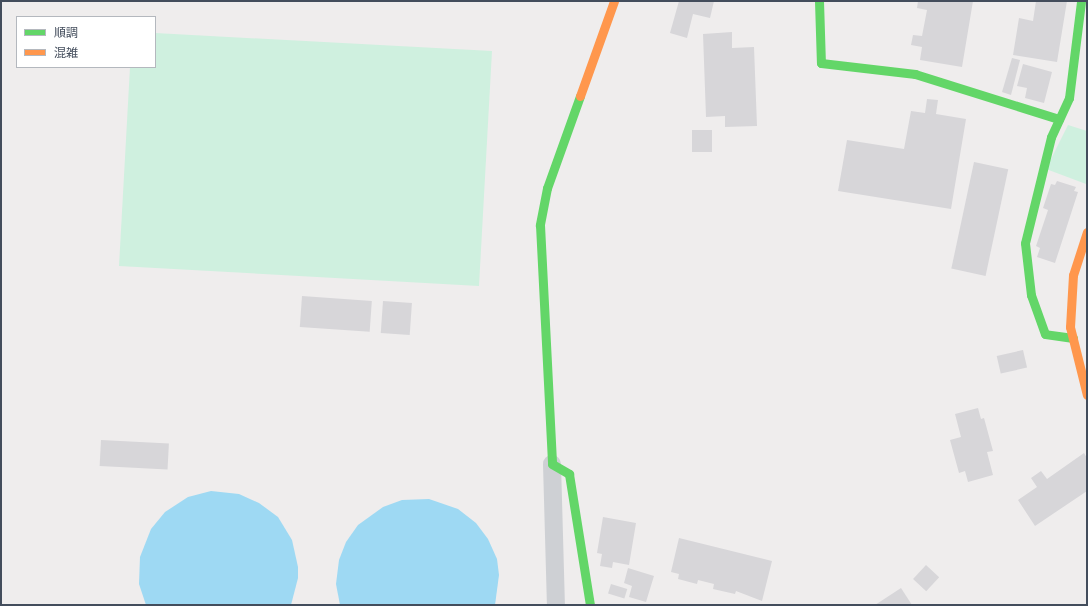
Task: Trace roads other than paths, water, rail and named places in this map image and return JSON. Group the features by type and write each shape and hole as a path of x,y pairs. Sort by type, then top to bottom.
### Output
{"street":[{"path":"556,605 552,464 540,225 547,188 614,1"},
{"path":"819,1 821,63 914,74 1059,119"},
{"path":"1073,338 1045,334 1031,295 1025,243 1043,166 1059,119 1069,98 1081,1"},
{"path":"1087,232 1073,275 1070,327 1087,395"},
{"path":"552,464 569,474 590,605"}],"water":[{"path":"211,491 239,494 259,503 278,517 292,540 298,567 298,578 291,605 146,605 139,584 140,557 151,529 165,512 188,497"},
{"path":"429,499 458,509 476,523 488,539 497,559 499,575 495,605 340,605 336,584 339,560 346,542 358,525 383,507 402,500"}]}
